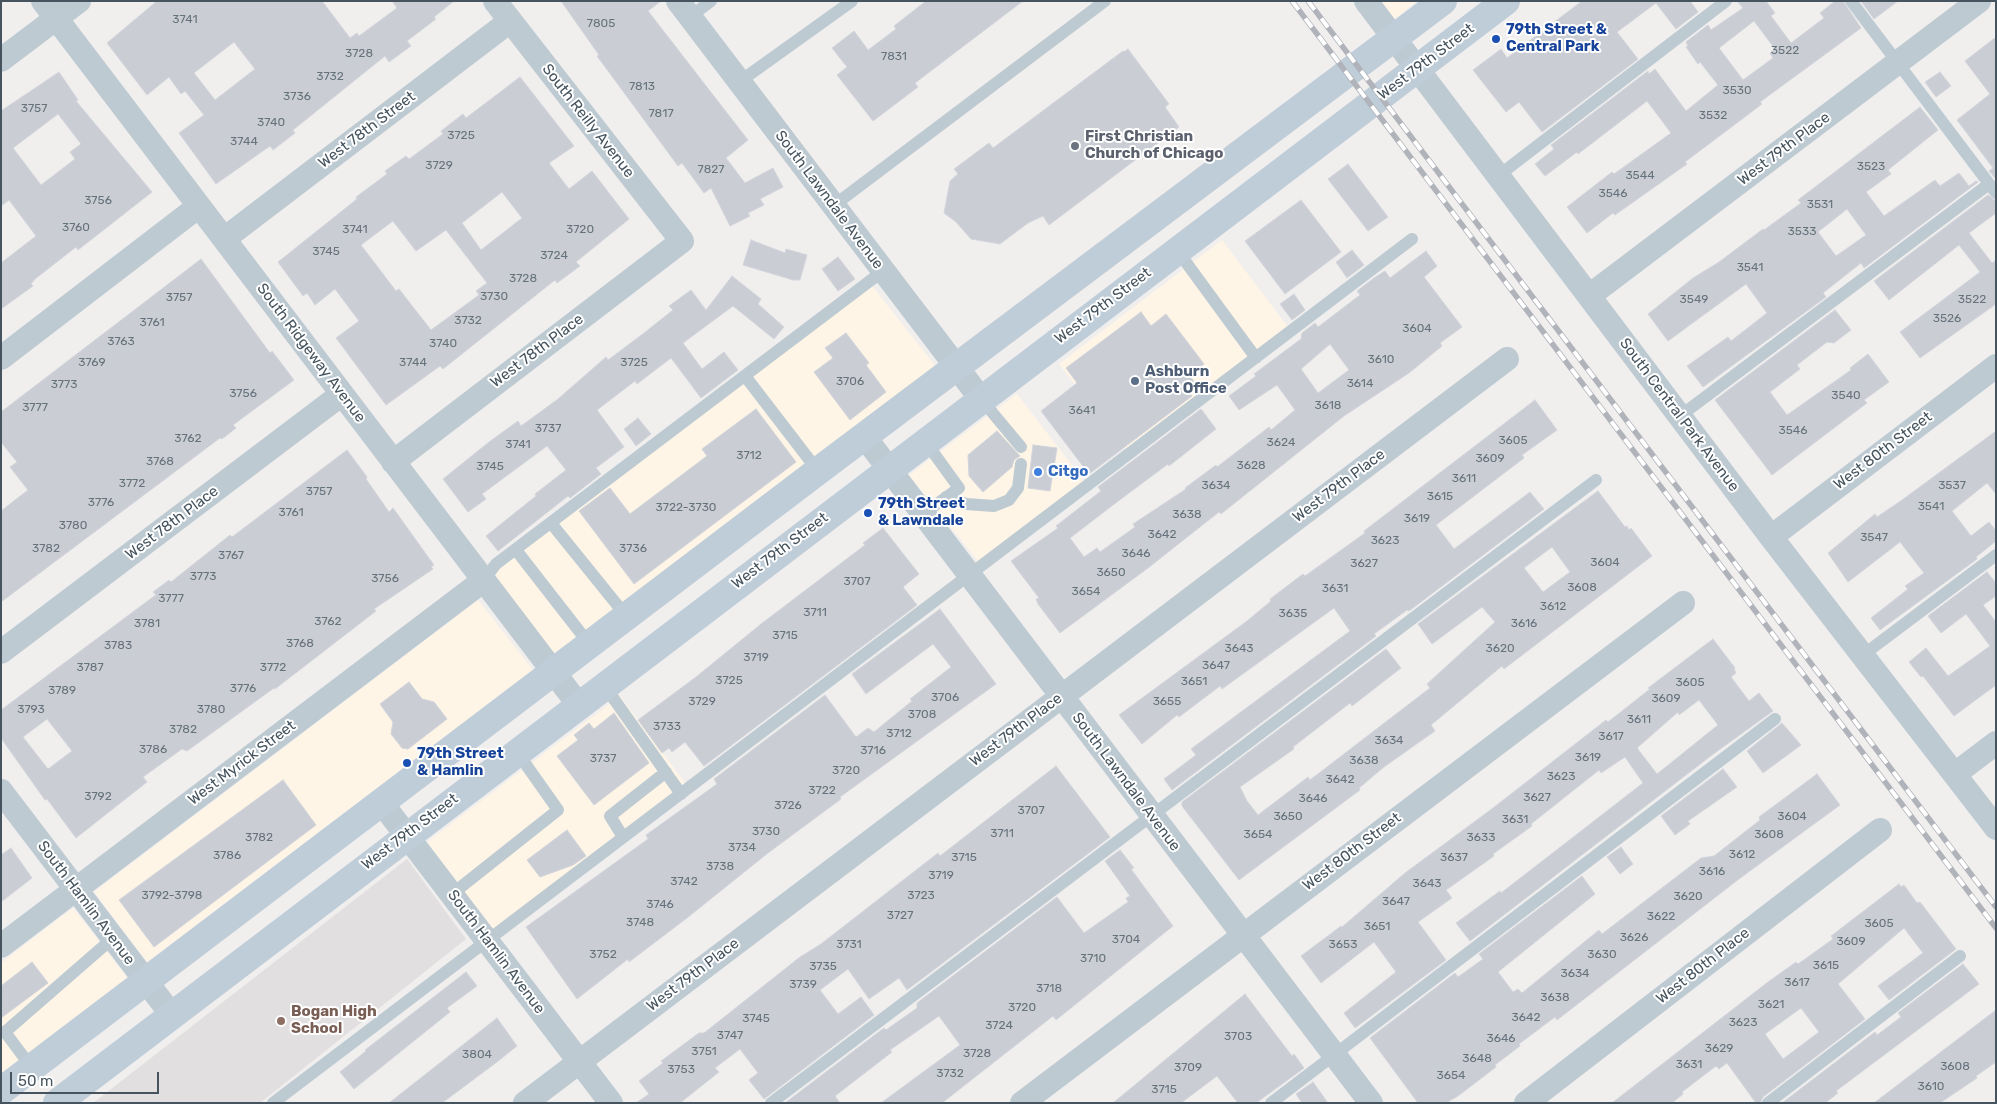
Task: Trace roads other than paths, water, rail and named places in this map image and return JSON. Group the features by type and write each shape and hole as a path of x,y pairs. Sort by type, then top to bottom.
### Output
{"main road":[{"path":"1,1091 864,436 1443,1"},
{"name":"West 79th Street","path":"56,1103 578,704 1506,1"}],"street":[{"path":"1,60 49,10 79,1"},
{"name":"South Reilly Avenue","path":"495,1 682,241"},
{"name":"South Central Park Avenue","path":"1366,1 1771,537 1996,828"},
{"name":"West 79th Place","path":"1589,296 1978,1"},
{"name":"South Lawndale Avenue","path":"684,9 980,399"},
{"name":"South Ridgeway Avenue","path":"49,10 578,704"},
{"name":"West 78th Street","path":"224,239 510,21"},
{"path":"1,358 199,206"},
{"name":"West 78th Place","path":"393,462 682,241"},
{"name":"West 79th Place","path":"525,1103 1507,358"},
{"name":"West 80th Street","path":"1771,537 1996,366"},
{"name":"West 78th Place","path":"1,652 342,394"},
{"name":"South Lawndale Avenue","path":"864,436 1371,1103"},
{"name":"West Myrick Street","path":"1,946 484,580"},
{"name":"West 80th Street","path":"1022,1103 1683,603"},
{"path":"1955,774 1996,743"},
{"name":"South Hamlin Avenue","path":"1,791 171,1014"},
{"name":"South Hamlin Avenue","path":"382,802 611,1103"},
{"name":"West 80th Place","path":"1526,1103 1880,830"}],"lane":[{"path":"684,9 711,1"},
{"path":"739,82 852,1"},
{"path":"833,206 1105,1"},
{"path":"1498,176 1726,1"},
{"path":"1680,416 1992,188 1851,1"},
{"path":"272,1103 970,576 1412,239"},
{"path":"1177,250 1256,358"},
{"path":"484,580 496,564 883,271"},
{"path":"745,376 818,471"},
{"path":"980,399 1022,447"},
{"path":"923,514 959,488 925,441"},
{"path":"946,497 966,504 994,506 1010,500 1018,488 1022,464"},
{"path":"772,1103 1596,480"},
{"path":"551,523 627,617"},
{"path":"516,550 590,645"},
{"path":"1863,655 1996,555"},
{"path":"604,685 681,794"},
{"path":"1271,1103 1775,719"},
{"path":"452,894 558,810 517,751"},
{"path":"623,837 610,816 666,772"},
{"path":"32,1068 5,1032 113,938"},
{"path":"1768,1103 1960,956"}],"railway":[{"path":"1292,1 1996,928"},
{"path":"1308,1 1996,907"}],"place":[{"name":"79th Street & Central Park","path":"1496,39"},
{"name":"First Christian Church of Chicago","path":"1075,146"},
{"name":"Ashburn Post Office","path":"1135,381"},
{"name":"Citgo","path":"1038,472"},
{"name":"79th Street & Lawndale","path":"868,513"},
{"name":"79th Street & Hamlin","path":"407,763"},
{"name":"Bogan High School","path":"281,1021"}]}
